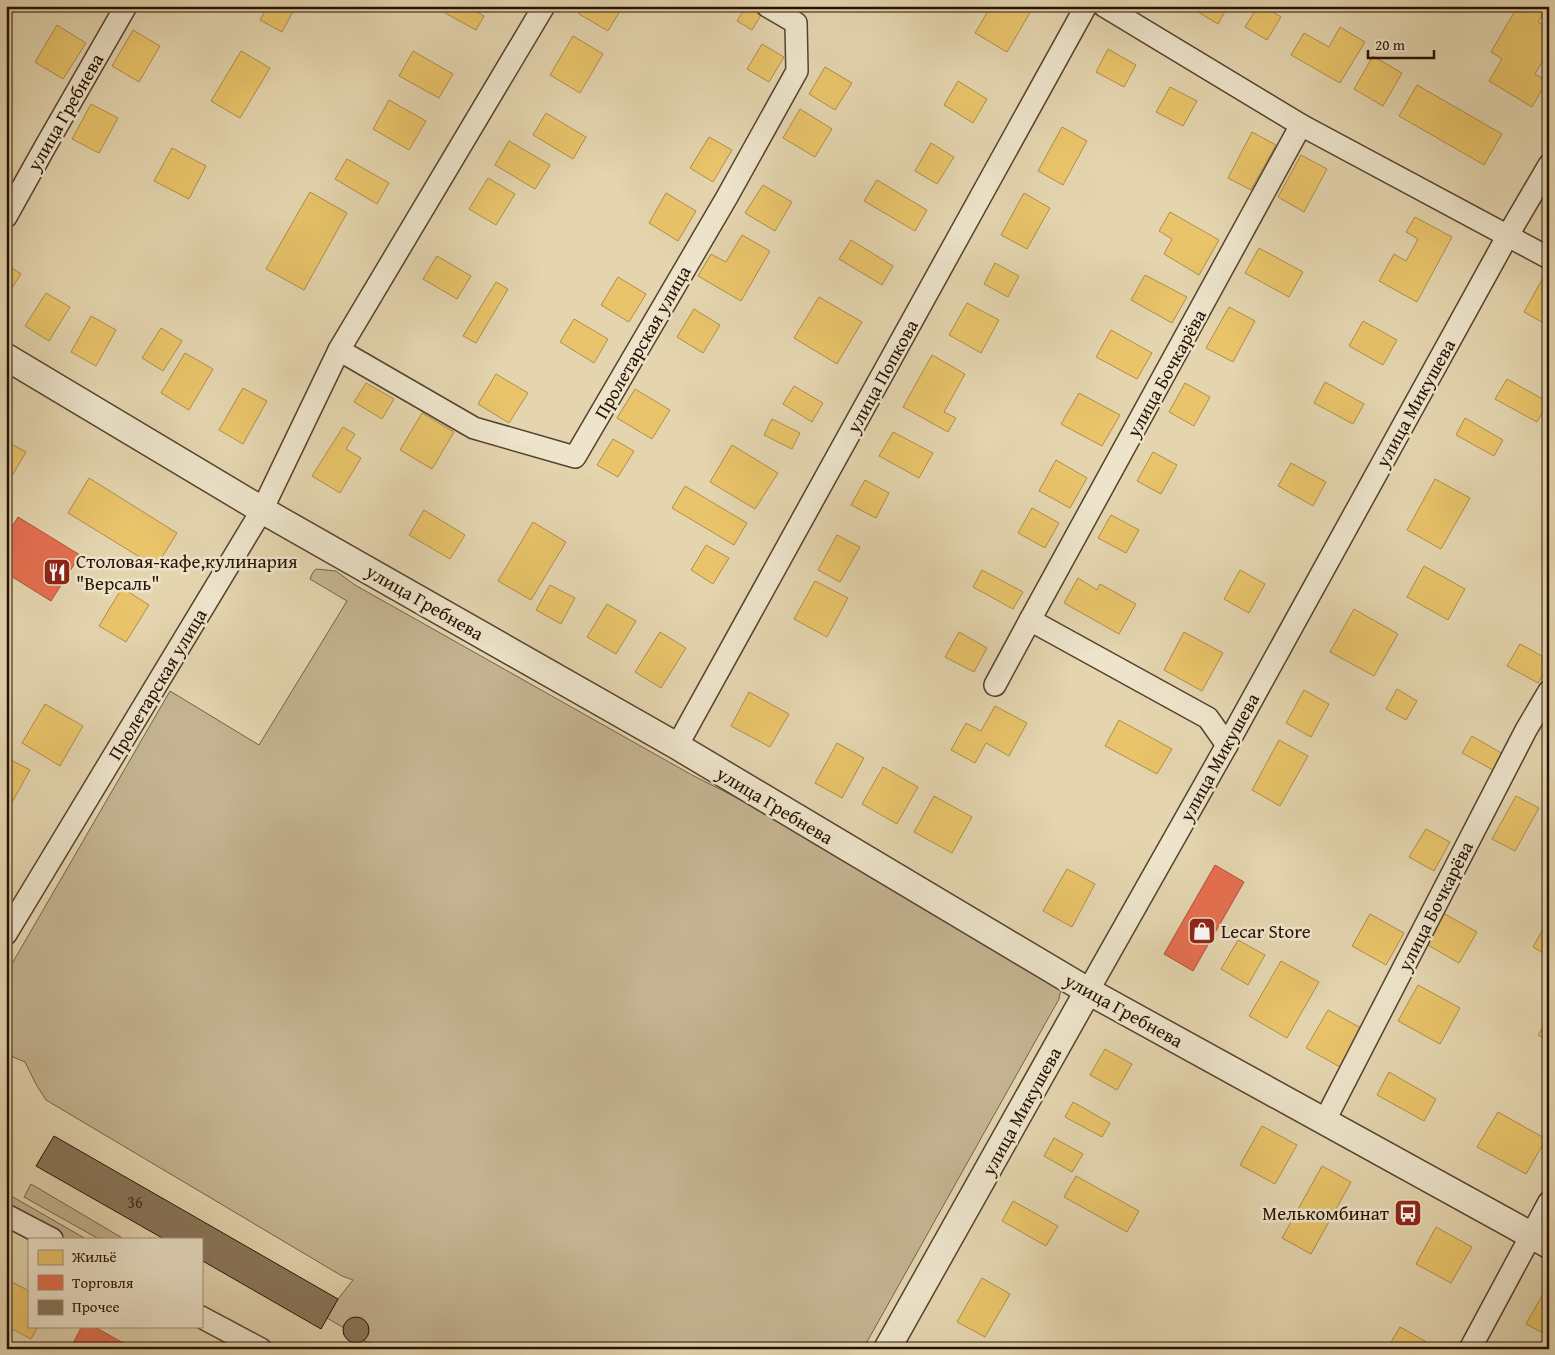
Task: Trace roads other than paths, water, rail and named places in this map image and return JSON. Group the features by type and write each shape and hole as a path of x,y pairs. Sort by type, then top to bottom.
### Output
{"street":[{"name":"улица Гребнева","path":"6,217 126,6"},
{"name":"Пролетарская улица","path":"6,934 262,510 340,350 544,6"},
{"name":"Пролетарская улица","path":"340,350 474,428 575,457 727,197 796,71 796,23 767,6"},
{"name":"улица Попкова","path":"677,746 1086,6"},
{"path":"1104,6 1301,125 1549,258"},
{"name":"улица Бочкарёва","path":"995,685 1301,125"},
{"name":"улица Микушева","path":"887,1349 1227,745 1508,235 1549,165"},
{"name":"улица Гребнева","path":"6,357 262,510 677,746 1088,991 1540,1240"},
{"path":"1030,620 1208,718 1227,745"},
{"name":"улица Бочкарёва","path":"1324,1122 1526,730 1549,690"},
{"path":"1470,1349 1540,1240 1549,1202"},
{"path":"6,1215 50,1238"},
{"path":"202,1318 261,1349"}],"place":[{"name":"Столовая-кафе,кулинария \"Версаль\"","path":"57,572"},
{"name":"Lecar Store","path":"1202,931"},
{"name":"Мелькомбинат","path":"1408,1213"}]}
